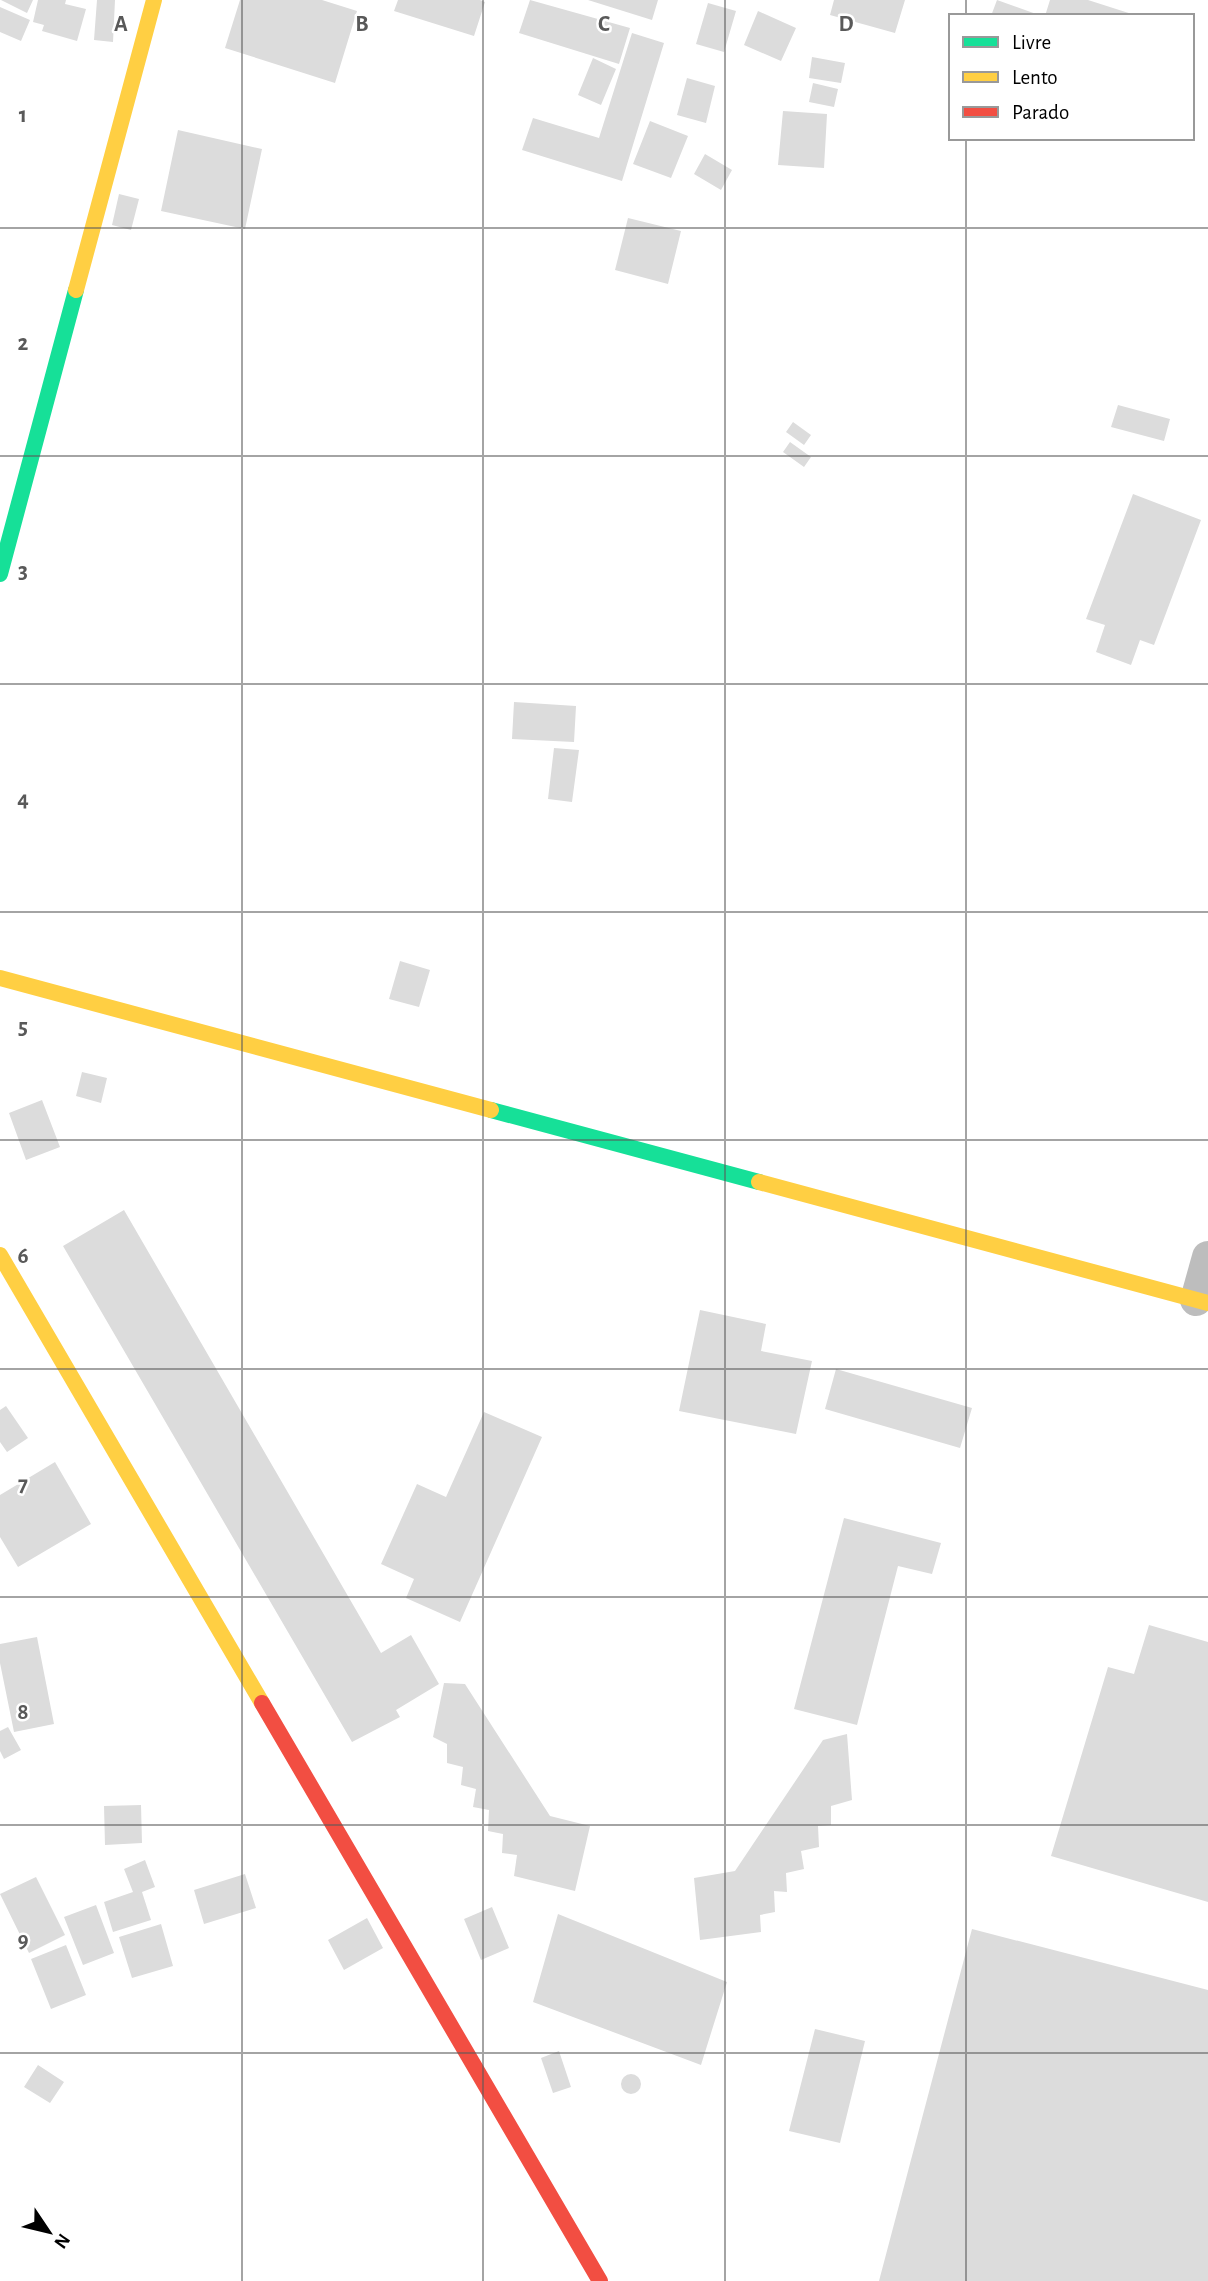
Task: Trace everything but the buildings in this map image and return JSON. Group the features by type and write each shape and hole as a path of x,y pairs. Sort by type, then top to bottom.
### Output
{"street":[{"path":"0,574 154,0"},
{"path":"0,978 1202,1301 1208,1257"},
{"path":"0,1255 600,2281"}],"traffic: fast":[{"path":"0,574 76,290"},
{"path":"491,1110 759,1182"}],"traffic: slow":[{"path":"76,290 154,0"},
{"path":"0,978 491,1110"},
{"path":"759,1182 1208,1303"},
{"path":"0,1255 262,1703"}],"traffic: jam":[{"path":"262,1703 600,2281"}]}
